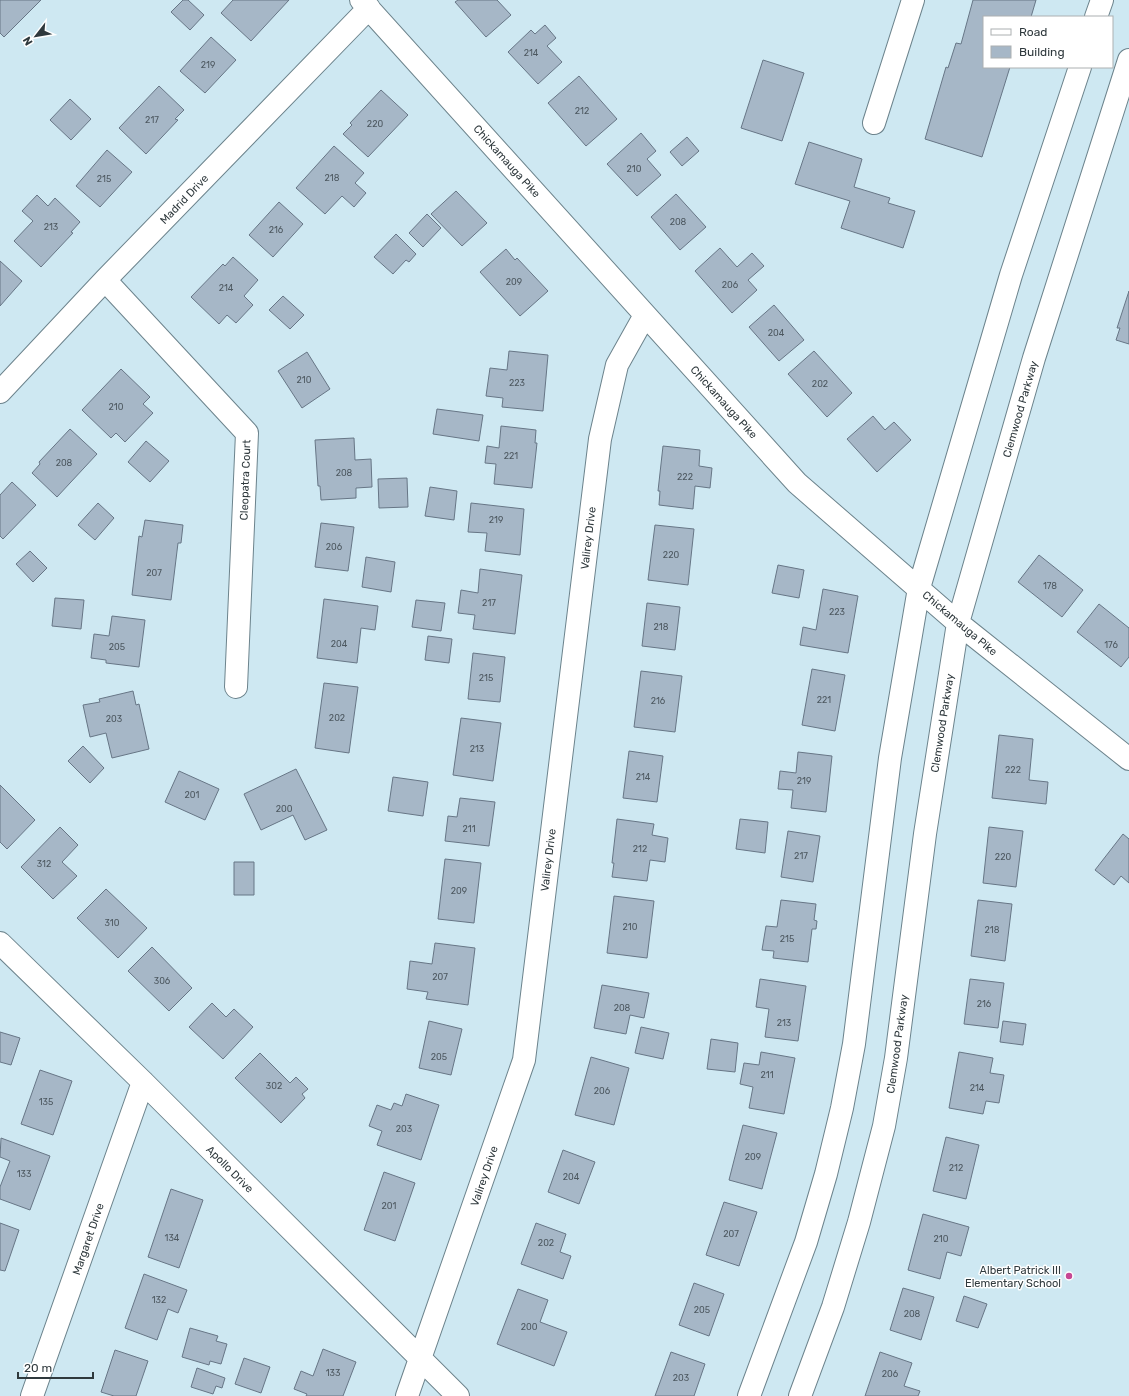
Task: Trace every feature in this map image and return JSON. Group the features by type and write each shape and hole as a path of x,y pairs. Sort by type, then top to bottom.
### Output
{"street":[{"path":"874,123 913,0"},
{"path":"1096,16 1102,0"},
{"name":"Madrid Drive","path":"0,392 365,4"},
{"name":"Chickamauga Pike","path":"365,4 797,483 958,623 1129,759"},
{"name":"Clemwood Parkway","path":"800,1396 835,1300 884,1126 896,1058 925,834 958,623 1034,358 1129,60"},
{"path":"749,1396 806,1242 826,1174 842,1108 854,1044 890,758 919,588 1011,275 1080,68"},
{"name":"Cleopatra Court","path":"105,280 247,433 236,687"},
{"name":"Valirey Drive","path":"407,1396 524,1060 600,439 617,365 645,315"},
{"name":"Apollo Drive","path":"0,943 143,1082 458,1396"},
{"name":"Margaret Drive","path":"32,1396 143,1082"}],"building":[{"path":"0,0 41,0 4,37 0,33"},
{"path":"183,0 188,0 204,15 190,30 171,12"},
{"path":"233,0 289,0 251,41 221,13"},
{"path":"458,0 497,0 511,15 486,37 455,2"},
{"path":"973,0 1036,0 1031,16 983,16 983,68 1010,68 982,157 925,139 946,67 948,68 956,43 961,44"},
{"path":"545,25 556,38 547,46 562,62 538,84 508,52 531,30 535,34"},
{"path":"211,37 236,60 205,93 180,71"},
{"path":"763,60 804,73 782,141 741,128"},
{"path":"579,76 617,119 586,146 548,103"},
{"path":"159,86 184,110 175,119 178,120 146,154 119,128"},
{"path":"381,90 408,115 368,157 343,134 352,125 350,123"},
{"path":"70,99 91,119 71,140 50,120"},
{"path":"641,133 656,151 647,159 661,175 637,196 607,164"},
{"path":"687,137 699,151 682,166 670,152"},
{"path":"809,142 862,159 854,187 890,198 888,203 915,211 903,248 841,228 850,201 795,184"},
{"path":"334,146 364,173 355,183 366,193 354,207 342,196 325,214 296,188"},
{"path":"107,150 132,172 100,207 76,186"},
{"path":"456,191 487,223 462,246 431,214"},
{"path":"676,194 706,227 680,250 651,217"},
{"path":"37,195 48,206 55,198 80,222 71,232 73,233 41,267 14,241 33,221 22,211"},
{"path":"279,202 303,224 273,257 249,235"},
{"path":"427,214 441,228 423,247 409,233"},
{"path":"396,234 416,254 409,262 406,260 393,274 374,257"},
{"path":"720,248 737,267 752,253 764,266 748,280 757,290 732,313 695,271"},
{"path":"506,249 515,260 517,258 548,291 520,316 480,272"},
{"path":"233,257 258,280 244,296 253,305 236,323 227,315 219,324 191,297 223,264 225,266"},
{"path":"0,261 22,281 0,306"},
{"path":"1129,291 1129,344 1116,340 1120,328 1117,328"},
{"path":"283,296 304,315 290,329 269,310"},
{"path":"774,305 804,340 779,361 749,327"},
{"path":"509,351 548,355 543,411 502,407 503,398 486,396 490,368 507,370"},
{"path":"814,351 852,393 827,417 788,374"},
{"path":"307,352 330,389 302,408 278,371"},
{"path":"121,369 150,397 143,404 153,413 125,442 116,433 111,438 82,410"},
{"path":"437,409 483,415 479,441 433,434"},
{"path":"873,416 885,430 894,422 911,440 877,472 847,439"},
{"path":"501,426 536,430 535,443 537,443 532,488 494,484 496,464 485,463 487,446 499,448"},
{"path":"70,429 97,454 57,497 32,473 40,464 39,462"},
{"path":"354,438 355,460 371,459 372,487 356,488 356,498 321,500 320,486 318,486 315,440"},
{"path":"146,441 169,461 150,482 128,462"},
{"path":"663,446 700,450 699,466 712,468 710,488 695,486 693,509 659,505 660,491 658,491"},
{"path":"407,478 408,507 379,508 378,479"},
{"path":"12,482 36,505 3,539 0,536 0,495"},
{"path":"430,487 457,491 454,520 425,516"},
{"path":"98,503 114,518 95,540 78,525"},
{"path":"471,503 524,509 520,555 485,551 487,533 468,532"},
{"path":"145,520 183,525 181,543 178,543 171,600 132,595 139,536 142,537"},
{"path":"321,523 354,527 348,571 315,567"},
{"path":"655,525 694,529 688,585 648,580"},
{"path":"30,551 47,568 33,582 16,564"},
{"path":"1039,555 1083,590 1062,617 1018,582"},
{"path":"366,557 395,562 391,592 362,587"},
{"path":"778,565 804,570 799,598 772,593"},
{"path":"480,569 522,575 515,634 473,629 475,615 458,613 461,590 478,593"},
{"path":"823,589 858,596 848,653 800,645 803,627 816,630"},
{"path":"55,598 84,600 81,629 52,626"},
{"path":"324,599 378,606 375,630 361,628 357,663 317,658"},
{"path":"416,600 445,603 441,631 412,627"},
{"path":"647,603 680,607 675,650 642,646"},
{"path":"1099,604 1129,628 1129,657 1121,667 1077,632"},
{"path":"112,616 145,620 139,667 106,663 106,660 91,658 94,634 109,636"},
{"path":"428,636 452,639 449,663 425,660"},
{"path":"473,653 505,657 500,702 468,699"},
{"path":"812,669 845,675 835,731 802,725"},
{"path":"641,671 682,676 675,732 634,727"},
{"path":"324,683 358,687 349,753 315,748"},
{"path":"133,691 136,705 139,704 149,749 112,758 106,733 90,737 83,705 100,702 99,699"},
{"path":"461,718 501,723 493,781 453,775"},
{"path":"999,735 1033,739 1029,780 1048,782 1046,804 992,798"},
{"path":"83,746 104,768 90,783 68,761"},
{"path":"629,751 663,756 657,802 623,798"},
{"path":"798,752 832,756 826,812 791,808 793,790 778,789 780,771 796,773"},
{"path":"296,769 327,830 305,840 293,815 261,830 244,794"},
{"path":"179,771 219,789 205,820 165,802"},
{"path":"393,777 428,782 423,816 388,811"},
{"path":"0,785 35,820 7,849 0,842"},
{"path":"460,798 495,802 489,846 445,841 448,816 457,817"},
{"path":"617,819 654,824 652,835 668,838 665,862 650,860 647,881 612,877 614,863 612,863"},
{"path":"740,819 768,822 765,853 736,849"},
{"path":"60,827 78,845 62,862 77,876 53,899 21,867"},
{"path":"989,827 1023,831 1016,887 983,883"},
{"path":"788,831 820,836 813,882 781,877"},
{"path":"1123,834 1129,839 1129,883 1121,876 1114,885 1095,870"},
{"path":"445,859 481,863 474,923 438,919"},
{"path":"234,862 254,862 254,895 234,895"},
{"path":"106,889 147,928 118,958 77,918"},
{"path":"614,896 654,901 647,958 607,953"},
{"path":"781,900 816,904 814,920 817,921 816,929 812,929 808,962 773,958 774,951 762,950 766,926 777,927"},
{"path":"978,900 1012,904 1005,961 971,956"},
{"path":"435,943 475,948 468,1005 426,999 428,992 407,989 410,961 432,964"},
{"path":"152,947 192,988 169,1011 128,971"},
{"path":"760,979 806,986 798,1041 765,1037 769,1009 756,1007"},
{"path":"970,979 1004,983 998,1028 964,1024"},
{"path":"602,985 649,993 644,1018 630,1015 626,1034 594,1028"},
{"path":"212,1003 226,1017 234,1009 253,1027 223,1059 189,1027"},
{"path":"429,1021 462,1029 451,1075 419,1068"},
{"path":"1003,1021 1026,1024 1023,1045 1000,1042"},
{"path":"641,1027 669,1033 663,1059 635,1053"},
{"path":"0,1032 20,1038 11,1065 0,1062"},
{"path":"711,1039 738,1043 735,1072 707,1069"},
{"path":"761,1052 795,1058 784,1114 749,1108 753,1087 740,1084 744,1063 759,1065"},
{"path":"959,1052 993,1058 990,1073 1004,1075 999,1103 986,1101 983,1114 949,1108"},
{"path":"260,1053 290,1083 296,1077 308,1089 302,1094 305,1098 281,1123 235,1078"},
{"path":"591,1057 629,1068 614,1125 575,1115"},
{"path":"40,1070 72,1081 53,1135 21,1124"},
{"path":"406,1094 439,1105 421,1160 377,1145 382,1131 369,1126 377,1105 391,1110 394,1103 402,1106"},
{"path":"743,1125 777,1133 762,1189 729,1180"},
{"path":"946,1137 979,1145 966,1199 933,1191"},
{"path":"1,1138 50,1156 30,1210 0,1199 0,1187 10,1161 0,1157"},
{"path":"563,1150 595,1162 579,1204 548,1192"},
{"path":"384,1172 415,1183 395,1241 364,1230"},
{"path":"171,1189 203,1200 179,1268 148,1257"},
{"path":"724,1202 757,1212 739,1266 706,1255"},
{"path":"923,1214 969,1227 961,1256 947,1252 940,1279 908,1270"},
{"path":"0,1223 19,1230 5,1271 0,1270"},
{"path":"536,1223 566,1234 560,1252 571,1256 563,1279 521,1264"},
{"path":"144,1274 187,1290 178,1313 168,1309 157,1340 125,1328"},
{"path":"694,1283 724,1294 709,1336 679,1325"},
{"path":"903,1288 934,1297 921,1340 890,1330"},
{"path":"518,1289 548,1300 540,1322 567,1332 554,1366 497,1344"},
{"path":"964,1296 987,1304 978,1328 956,1321"},
{"path":"190,1328 218,1336 216,1341 227,1344 221,1364 210,1361 209,1365 182,1357"},
{"path":"323,1349 356,1362 343,1396 306,1396 307,1394 294,1389 301,1371 313,1376"},
{"path":"115,1350 148,1361 136,1396 114,1396 101,1392"},
{"path":"671,1352 705,1364 694,1396 655,1396"},
{"path":"880,1352 912,1363 904,1386 920,1391 918,1396 865,1396"},
{"path":"244,1358 270,1367 261,1393 235,1384"},
{"path":"197,1368 225,1378 222,1388 216,1386 213,1394 191,1387"}],"place":[{"name":"Albert Patrick III Elementary School","path":"1069,1276"}]}
